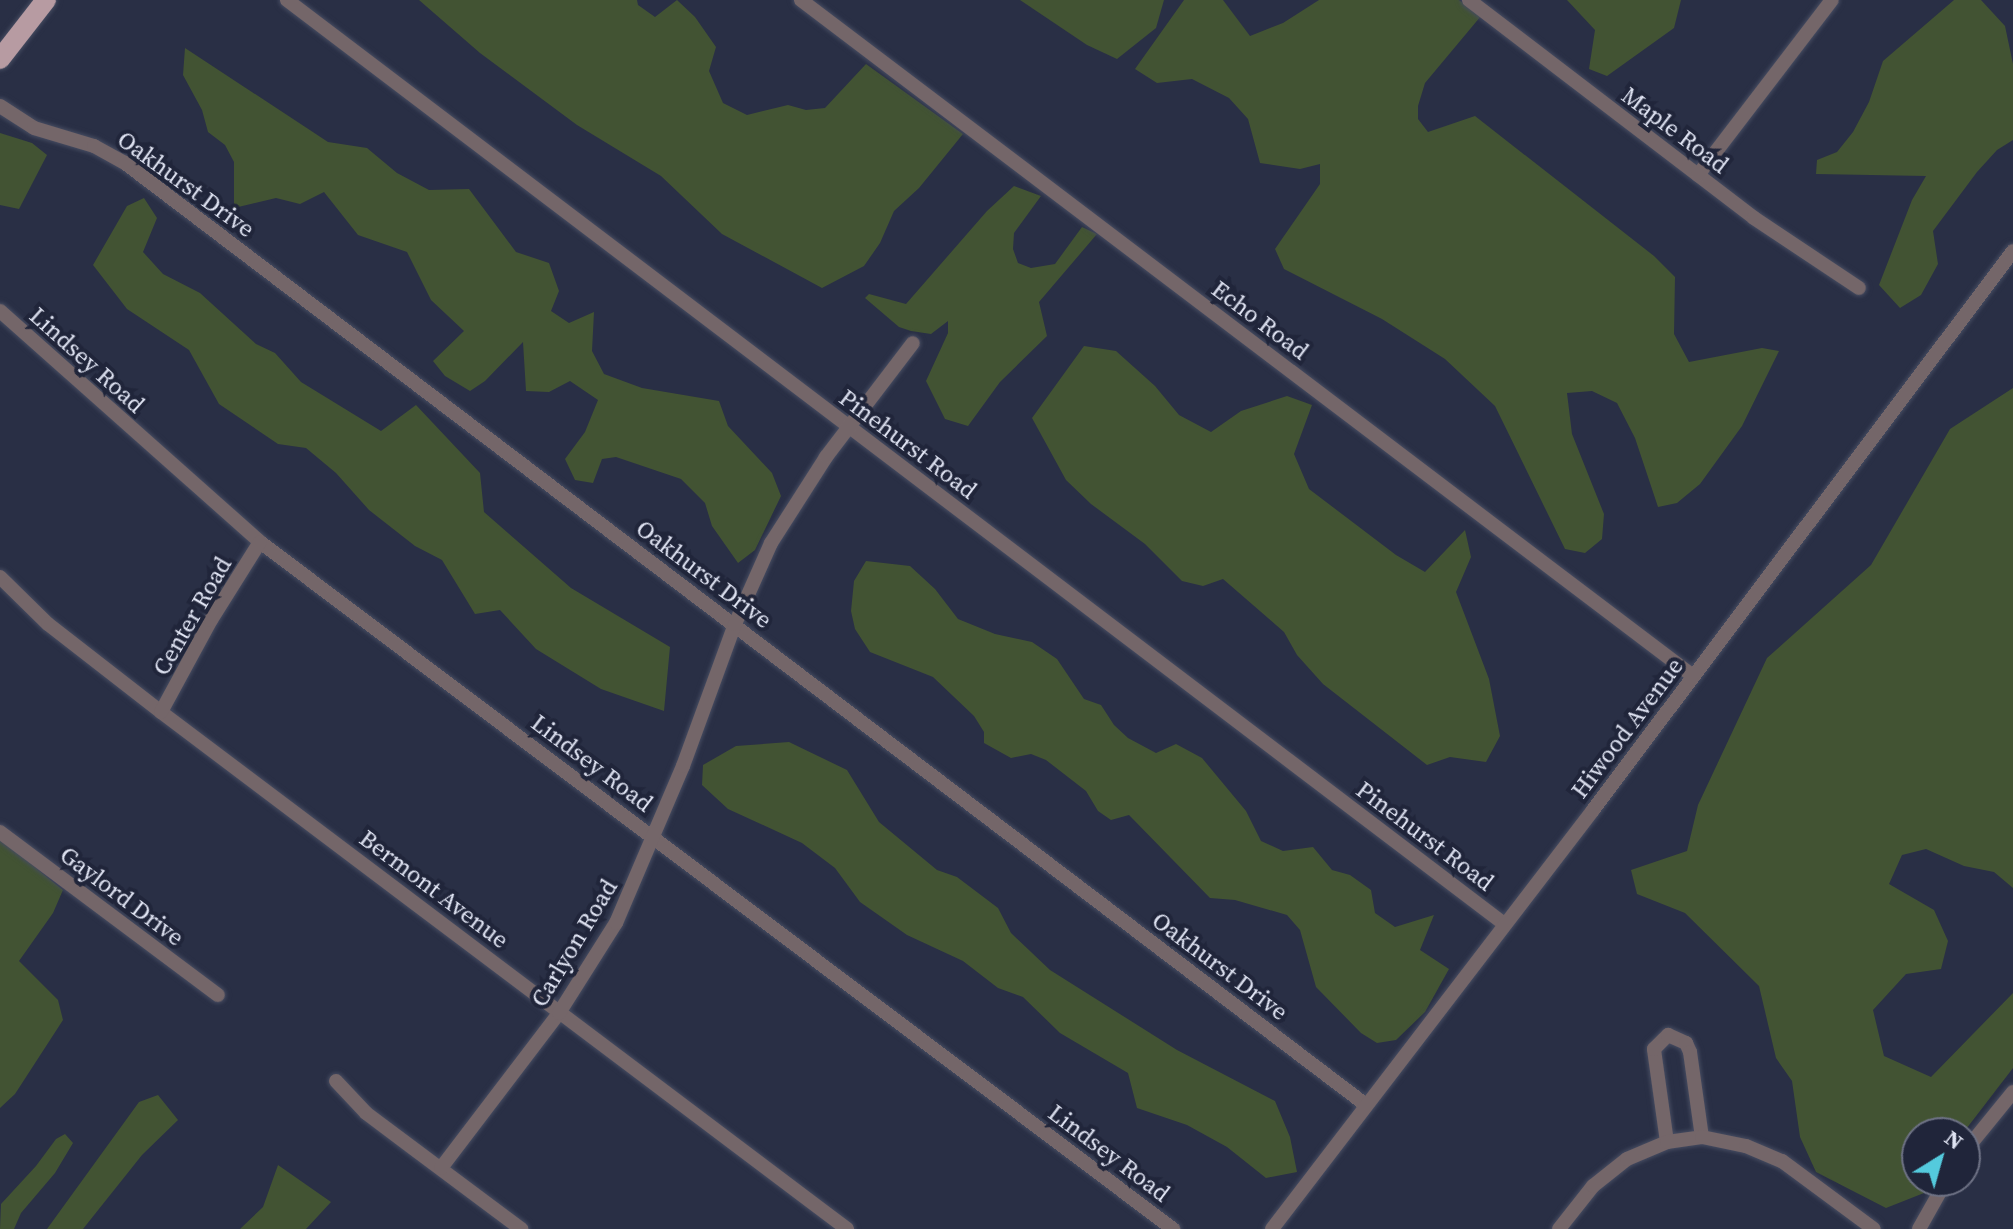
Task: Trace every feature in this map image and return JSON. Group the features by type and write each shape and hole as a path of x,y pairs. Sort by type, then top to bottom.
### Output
{"main road":[{"path":"0,59 46,0"}],"street":[{"name":"Pinehurst Road","path":"287,0 1503,923"},
{"name":"Echo Road","path":"801,0 1693,676"},
{"name":"Maple Road","path":"1469,0 1698,175 1824,267 1859,288"},
{"path":"1698,175 1832,0"},
{"name":"Oakhurst Drive","path":"0,106 34,128 94,146 125,163 1366,1105"},
{"name":"Hiwood Avenue","path":"1272,1229 2013,251"},
{"name":"Lindsey Road","path":"0,311 260,542 1173,1229"},
{"name":"Carlyon Road","path":"441,1168 559,1013 616,923 654,838 735,624 788,512 913,343"},
{"name":"Center Road","path":"161,712 211,620 260,542"},
{"name":"Bermont Avenue","path":"0,577 48,624 161,712 847,1229"},
{"name":"Gaylord Drive","path":"0,832 218,995"},
{"path":"1667,1142 1654,1049 1668,1035 1686,1043 1690,1052 1702,1137"},
{"path":"336,1081 366,1113 521,1229"},
{"path":"1981,1131 2013,1092"},
{"path":"1559,1229 1610,1170 1667,1142 1702,1137 1746,1146 1782,1161 1874,1229"},
{"path":"1919,1229 1937,1197"}],"green space":[{"path":"419,0 637,0 638,5 655,17 677,0 695,17 716,47 709,71 723,103 747,115 788,105 806,110 825,108 866,64 963,134 919,188 894,211 880,243 864,266 822,288 722,234 661,176 577,125 480,53"},
{"path":"1020,0 1164,0 1156,28 1117,59 1087,45"},
{"path":"1184,0 1223,0 1250,36 1283,23 1319,0 1459,0 1481,16 1425,83 1418,106 1418,119 1428,132 1475,116 1654,256 1675,277 1674,334 1689,362 1762,348 1779,351 1742,426 1700,484 1677,503 1658,507 1635,438 1617,403 1592,391 1567,393 1572,434 1604,514 1602,539 1585,553 1565,549 1495,406 1445,359 1382,319 1284,269 1275,249 1320,184 1320,164 1300,169 1260,163 1248,119 1229,98 1192,79 1157,83 1135,69"},
{"path":"1567,0 1681,0 1674,28 1607,76 1589,69 1595,30"},
{"path":"1954,0 1981,0 2005,26 2013,64 2013,140 1997,150 1977,172 1933,231 1938,264 1921,295 1900,308 1879,285 1912,200 1926,176 1816,174 1817,160 1837,152 1853,132 1869,102 1883,61"},
{"path":"185,48 328,142 367,148 397,173 429,190 469,189 516,252 549,263 559,291 551,311 569,323 594,312 592,351 604,374 642,388 719,401 728,426 772,473 781,496 755,550 738,563 712,526 705,503 681,479 616,457 602,459 593,483 575,480 565,459 585,432 598,400 570,381 549,392 526,391 523,342 485,381 470,391 445,376 433,361 464,331 431,300 407,252 358,235 324,192 300,204 276,198 234,208 234,162 225,145 208,132 202,110 183,75"},
{"path":"0,133 32,143 47,155 19,209 0,205"},
{"path":"1014,186 1041,196 1014,233 1013,249 1018,263 1031,268 1055,264 1082,227 1097,234 1039,302 1047,336 1000,382 968,426 945,419 926,381 948,333 948,321 931,334 911,331 899,327 865,298 869,294 906,304 987,211"},
{"path":"144,198 157,218 143,252 163,274 200,293 256,344 275,353 301,382 381,431 416,405 480,473 484,512 571,588 670,647 664,711 601,689 536,649 500,610 475,614 442,560 415,546 369,510 336,473 306,448 278,444 219,404 189,350 127,309 93,265 127,206"},
{"path":"1084,346 1116,351 1155,386 1179,415 1211,432 1241,411 1287,396 1312,405 1294,454 1309,489 1396,555 1425,572 1465,530 1471,557 1456,592 1489,679 1500,736 1486,762 1450,757 1427,765 1323,684 1297,655 1284,632 1223,579 1203,586 1182,581 1145,544 1091,504 1066,480 1032,418"},
{"path":"2013,388 2013,888 1994,872 1964,866 1926,849 1902,855 1889,884 1934,910 1948,941 1941,969 1906,974 1873,1010 1884,1056 1931,1077 2013,993 2013,1068 1975,1117 1901,1117 1901,1197 1914,1197 1886,1208 1816,1172 1800,1137 1792,1081 1776,1058 1759,986 1685,913 1637,894 1631,870 1687,851 1698,805 1767,658 1871,565 1950,429"},
{"path":"866,561 910,566 935,589 958,619 995,634 1032,642 1057,659 1084,699 1101,705 1114,725 1128,738 1156,753 1176,744 1202,758 1246,811 1261,841 1283,851 1313,847 1332,870 1350,875 1371,890 1375,913 1395,927 1434,915 1420,950 1449,969 1425,1012 1396,1040 1377,1043 1361,1033 1316,987 1300,930 1287,915 1235,900 1210,898 1129,815 1111,820 1098,811 1086,791 1046,760 1031,754 1011,758 984,743 984,732 974,716 933,677 870,652 855,629 851,611 854,581"},
{"path":"789,742 847,770 879,822 937,870 957,877 998,908 1011,933 1050,970 1177,1050 1275,1101 1290,1137 1297,1172 1266,1178 1227,1147 1187,1125 1137,1108 1128,1073 1060,1033 1023,997 998,988 963,961 907,935 860,902 835,868 802,843 728,809 702,785 703,765 736,746"},
{"path":"0,839 63,890 53,913 19,961 58,1000 63,1020 15,1094 0,1108"},
{"path":"158,1095 178,1120 142,1155 83,1229 47,1229 139,1102"},
{"path":"65,1134 73,1143 55,1173 21,1213 14,1229 0,1229 1,1204 56,1139"},
{"path":"278,1165 331,1202 306,1229 240,1229 263,1207"}]}
